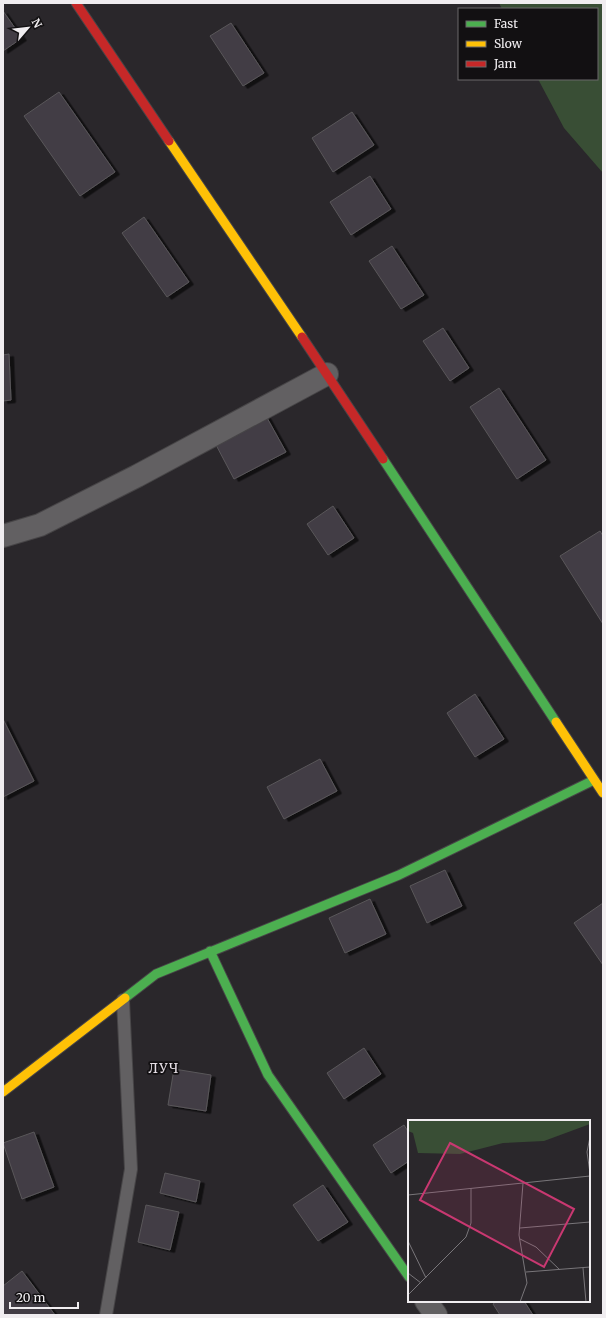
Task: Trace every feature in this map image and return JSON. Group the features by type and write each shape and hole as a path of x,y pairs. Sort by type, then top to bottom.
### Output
{"street":[{"path":"76,3 327,374 603,793"},
{"path":"3,536 40,525 54,518 137,476 327,374"},
{"path":"3,1092 156,974 399,875 594,780"},
{"path":"210,951 268,1075 408,1276"},
{"path":"427,1302 436,1315"}],"lane":[{"path":"106,1315 131,1169 123,1000"}],"green space":[{"path":"499,3 603,3 603,173 564,128 539,80 598,80 598,8 502,8"}],"building":[{"path":"3,11 22,38 3,51"},
{"path":"231,23 264,73 243,86 210,36"},
{"path":"59,92 115,172 80,196 24,116"},
{"path":"352,112 374,145 333,172 312,138"},
{"path":"370,176 391,209 351,235 330,202"},
{"path":"144,217 189,282 167,297 122,233"},
{"path":"392,246 424,295 401,309 369,261"},
{"path":"443,328 469,368 450,381 423,341"},
{"path":"9,354 11,400 3,401 3,355"},
{"path":"499,388 546,460 517,479 470,407"},
{"path":"266,416 286,452 234,479 215,443"},
{"path":"333,506 354,538 328,555 307,524"},
{"path":"600,531 603,536 603,624 560,556"},
{"path":"475,694 504,739 475,757 447,713"},
{"path":"3,719 34,781 3,797"},
{"path":"320,759 337,791 284,819 267,787"},
{"path":"445,870 462,906 427,923 410,886"},
{"path":"370,899 386,934 345,953 329,918"},
{"path":"603,903 603,965 574,923"},
{"path":"364,1048 381,1074 344,1099 327,1073"},
{"path":"174,1069 211,1075 206,1111 168,1105"},
{"path":"404,1125 408,1131 408,1162 391,1173 373,1145"},
{"path":"34,1132 54,1187 22,1199 3,1143"},
{"path":"165,1173 200,1181 196,1202 160,1193"},
{"path":"323,1185 348,1222 318,1241 293,1205"},
{"path":"146,1205 179,1212 170,1250 138,1242"},
{"path":"22,1271 55,1315 3,1315 3,1286"},
{"path":"496,1302 525,1302 533,1315 500,1315 493,1304"}],"traffic: fast":[{"path":"383,459 556,722"},
{"path":"125,998 156,974 399,875 594,780"},
{"path":"210,951 268,1075 408,1276"}],"traffic: slow":[{"path":"169,141 302,337"},
{"path":"556,722 603,793"},
{"path":"3,1092 125,998"}],"traffic: jam":[{"path":"76,3 169,141"},
{"path":"302,337 383,459"}],"district":[{"name":"ЛУЧ","path":"164,1068"}]}
